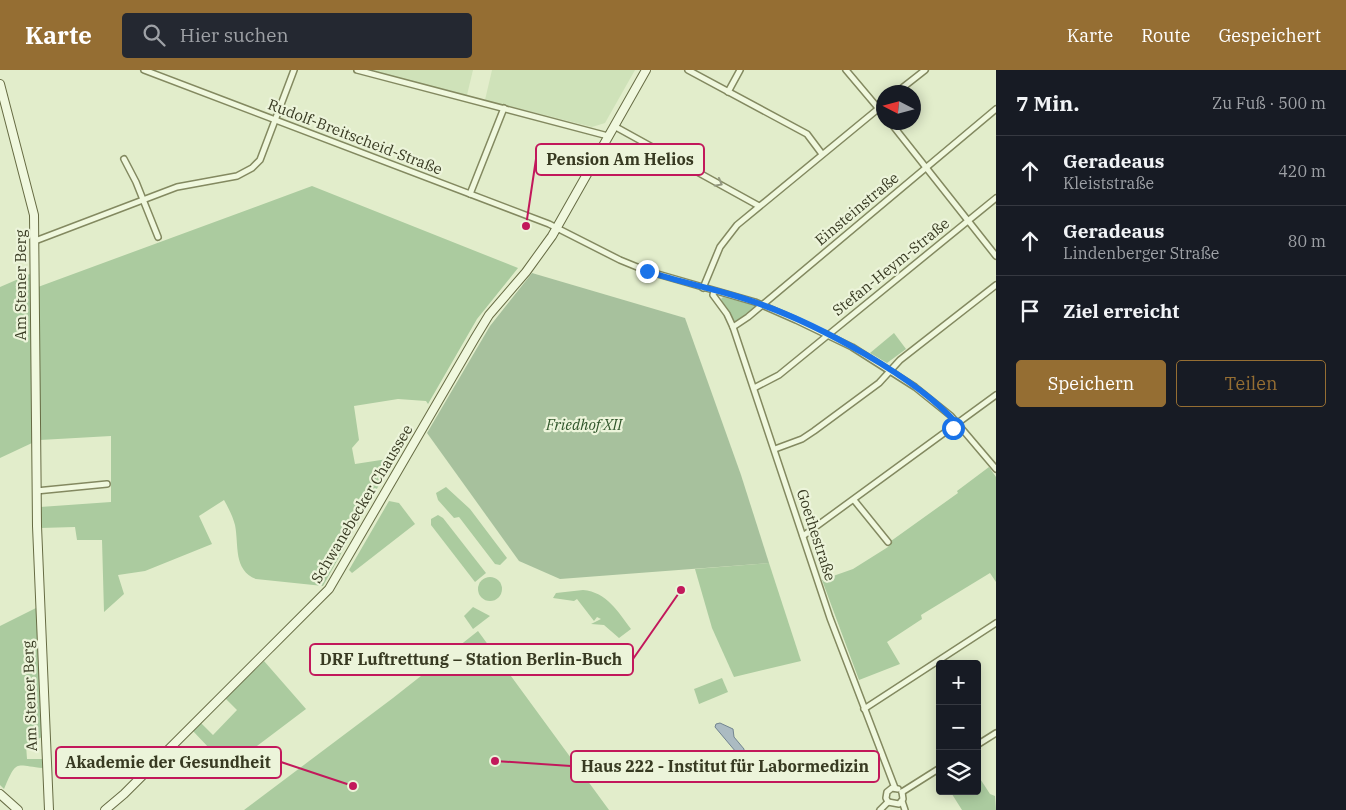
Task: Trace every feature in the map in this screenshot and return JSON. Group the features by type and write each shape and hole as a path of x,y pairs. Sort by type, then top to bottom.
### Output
{"main road":[{"name":"Schwanebecker Chaussee","path":"104,810 124,794 326,594 489,315 526,272 556,228 646,70"},
{"name":"Am Stener Berg","path":"0,84 32,200 35,241 36,491 39,608 49,810"},
{"path":"0,794 18,810"}],"street":[{"name":"Rudolf-Breitscheid-Straße","path":"144,70 556,228 620,260 703,288 762,304 828,335 890,370 915,387 957,424 996,469"},
{"path":"35,241 188,184 237,176 259,162 294,70"},
{"path":"357,70 608,136"},
{"path":"688,70 807,134 822,154"},
{"path":"728,92 740,70"},
{"path":"846,70 876,106"},
{"path":"907,85 925,70"},
{"path":"470,194 504,108"},
{"name":"Einsteinstraße","path":"733,327 996,109"},
{"path":"703,288 720,247 737,225 876,110"},
{"path":"614,126 759,206"},
{"path":"897,130 996,256"},
{"path":"124,159 158,237"},
{"name":"Stefan-Heym-Straße","path":"754,388 779,375 996,198"},
{"path":"775,449 791,444 814,431 879,383 890,370 996,285"},
{"name":"Goethestraße","path":"714,291 714,295 733,327 830,618 895,788"},
{"path":"804,536 996,395"},
{"path":"36,491 107,484"},
{"path":"854,500 888,542"},
{"path":"864,709 996,623"},
{"path":"981,742 996,733"},
{"path":"902,792 936,771"},
{"path":"902,792 895,788 887,792 886,798 888,802 895,805 902,800"},
{"path":"902,792 905,810"},
{"path":"880,810 888,802"}],"green space":[{"path":"368,70 473,70 467,95"},
{"path":"492,70 635,70 605,123 592,127 485,100"},
{"path":"312,186 518,268 477,319 428,404 426,401 398,399 354,406 359,440 352,448 355,464 394,458 323,586 256,579 249,575 240,563 235,525 224,500 199,516 212,544 145,571 118,575 124,594 104,612 102,540 77,540 75,527 40,528 40,507 111,502 111,436 40,440 38,287"},
{"name":"Friedhof XII","path":"532,273 685,318 741,475 769,563 560,579 519,561 427,433 490,326"},
{"path":"30,274 32,443 0,458 0,287"},
{"path":"723,297 754,305 755,307 734,325 721,299"},
{"path":"894,333 906,349 887,363 870,353"},
{"path":"989,467 996,477 996,582 990,573 921,615 922,619 887,642 900,664 859,680 822,580 853,569 888,547 891,541 958,493 957,491"},
{"path":"446,487 470,509 507,558 500,565 495,564 459,517 454,518 438,500 436,493"},
{"path":"389,501 399,503 415,524 352,573 349,570"},
{"path":"438,515 443,518 486,573 475,582 431,525 431,519"},
{"path":"769,563 801,661 734,677 712,628 695,569"},
{"path":"490,577 498,581 502,589 498,597 490,601 482,597 478,589 482,581"},
{"path":"583,590 605,599 631,629 619,638 604,625 591,624 601,619 597,617 594,621 577,599 574,601 553,598 556,593"},
{"path":"473,607 490,616 473,629 464,616"},
{"path":"36,608 42,737 26,745 27,759 42,759 43,768 21,765 14,768 4,789 0,785 0,626"},
{"path":"478,631 609,810 244,810 393,698"},
{"path":"264,661 306,709 228,768 192,730 200,722 213,735 237,710 225,698"},
{"path":"722,678 728,692 699,704 694,689"},
{"path":"981,780 990,794 995,796 996,810 962,810 953,795 981,795"}],"shaded area":[{"path":"720,723 733,729 734,737 744,749 744,753 736,752 715,727 716,724"}],"place":[{"name":"Pension Am Helios","path":"526,226"},
{"name":"DRF Luftrettung – Station Berlin-Buch","path":"681,590"},
{"name":"Haus 222 - Institut für Labormedizin","path":"495,761"},
{"name":"Akademie der Gesundheit","path":"353,786"}],"route":[{"path":"647,271 762,304 828,335 884,366 915,387 951,416 957,424 953,428"}]}
